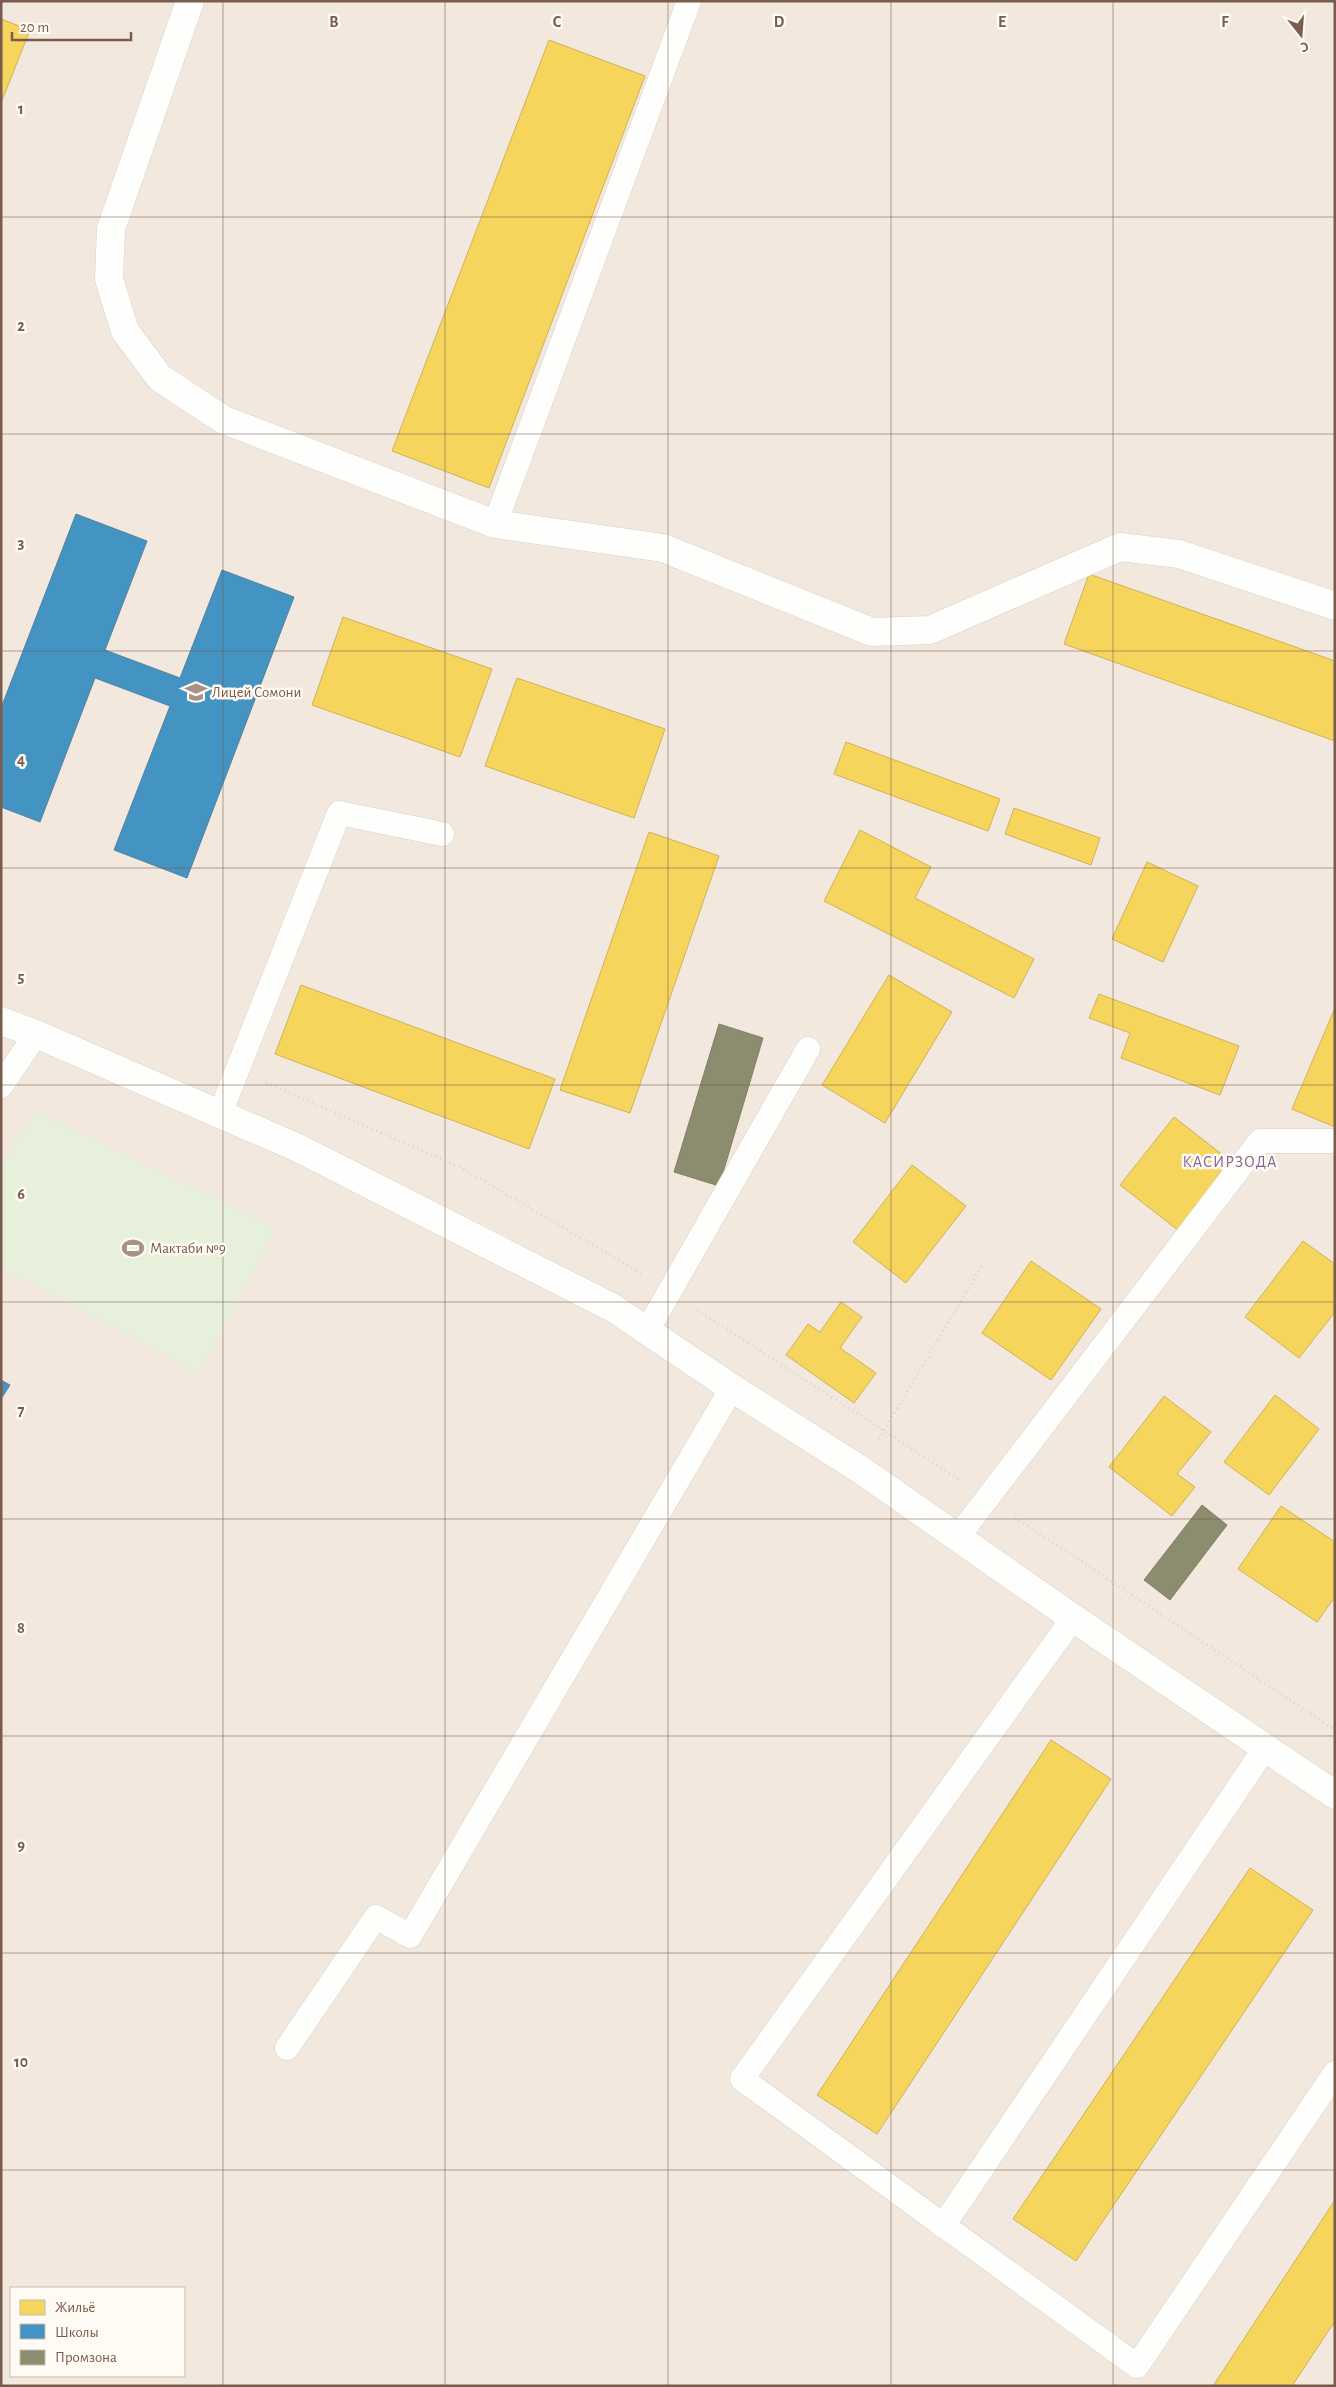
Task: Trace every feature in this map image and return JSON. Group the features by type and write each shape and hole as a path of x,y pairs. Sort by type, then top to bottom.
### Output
{"street":[{"path":"190,1 111,229 108,279 124,331 160,378 224,420 495,524 663,548 872,632 930,630 1120,547 1179,554 1335,606"},
{"path":"1,1021 36,1034 298,1148 613,1308 732,1388 861,1470 1073,1618 1335,1795"}],"lane":[{"path":"495,524 689,1"},
{"path":"220,1114 339,813 442,834"},
{"path":"1,1086 36,1034"},
{"path":"647,1331 808,1049"},
{"path":"957,1538 1260,1141 1335,1141"},
{"path":"287,2048 376,1917 410,1936 732,1388"},
{"path":"1073,1618 742,2079 1137,2366 1335,2073"},
{"path":"944,2226 1265,1748"}],"path":[{"path":"237,1071 458,1166 628,1265 987,1498 1335,1730"},
{"path":"861,1470 986,1259"}],"shaded area":[{"path":"1,1 1335,1 1335,2386 1,2386"}],"green space":[{"name":"Мактаби №9","path":"36,1111 276,1228 199,1373 1,1268 1,1166"}],"building: Жильё":[{"path":"1,19 30,30 1,103"},
{"path":"549,40 645,76 489,488 392,451"},
{"path":"1089,574 1335,661 1335,741 1064,644"},
{"path":"343,617 492,669 460,757 312,705"},
{"path":"517,678 665,729 634,818 485,766"},
{"path":"846,742 1000,799 988,831 834,774"},
{"path":"1014,808 1100,838 1091,865 1005,834"},
{"path":"860,830 931,867 915,898 1034,959 1014,998 824,901"},
{"path":"649,832 719,856 630,1113 560,1090"},
{"path":"1147,862 1198,886 1163,962 1112,939"},
{"path":"889,975 952,1012 885,1123 822,1085"},
{"path":"301,985 555,1079 529,1149 275,1054"},
{"path":"1099,994 1239,1046 1220,1095 1121,1058 1130,1033 1089,1018"},
{"path":"1335,1008 1335,1127 1292,1109"},
{"path":"1174,1117 1233,1163 1179,1231 1120,1185"},
{"path":"912,1165 966,1206 906,1283 853,1242"},
{"path":"1303,1241 1335,1264 1335,1312 1299,1358 1245,1317"},
{"path":"1031,1261 1101,1309 1051,1380 982,1333"},
{"path":"841,1302 862,1317 840,1348 876,1373 854,1403 786,1355 808,1324 820,1332"},
{"path":"1275,1395 1319,1429 1269,1495 1224,1462"},
{"path":"1164,1396 1211,1432 1177,1474 1195,1487 1172,1516 1109,1467"},
{"path":"1281,1506 1335,1542 1335,1597 1317,1622 1238,1569"},
{"path":"1051,1740 1111,1779 877,2134 817,2095"},
{"path":"1250,1868 1313,1910 1076,2261 1013,2219"},
{"path":"1335,2200 1335,2321 1292,2386 1213,2386"}],"building: Школы":[{"name":"Лицей Сомони","path":"76,514 147,541 105,650 180,678 222,570 294,597 187,878 114,850 170,706 95,678 40,822 1,807 1,708"},
{"path":"1,1380 10,1385 1,1399"}],"building: Промзона":[{"path":"719,1024 763,1038 719,1186 674,1172"},
{"path":"1202,1505 1227,1525 1170,1600 1144,1580"}],"place":[{"name":"Лицей Сомони","path":"196,692"},
{"name":"Мактаби №9","path":"133,1248"}],"district":[{"name":"КАСИРЗОДА","path":"1230,1161"}]}
